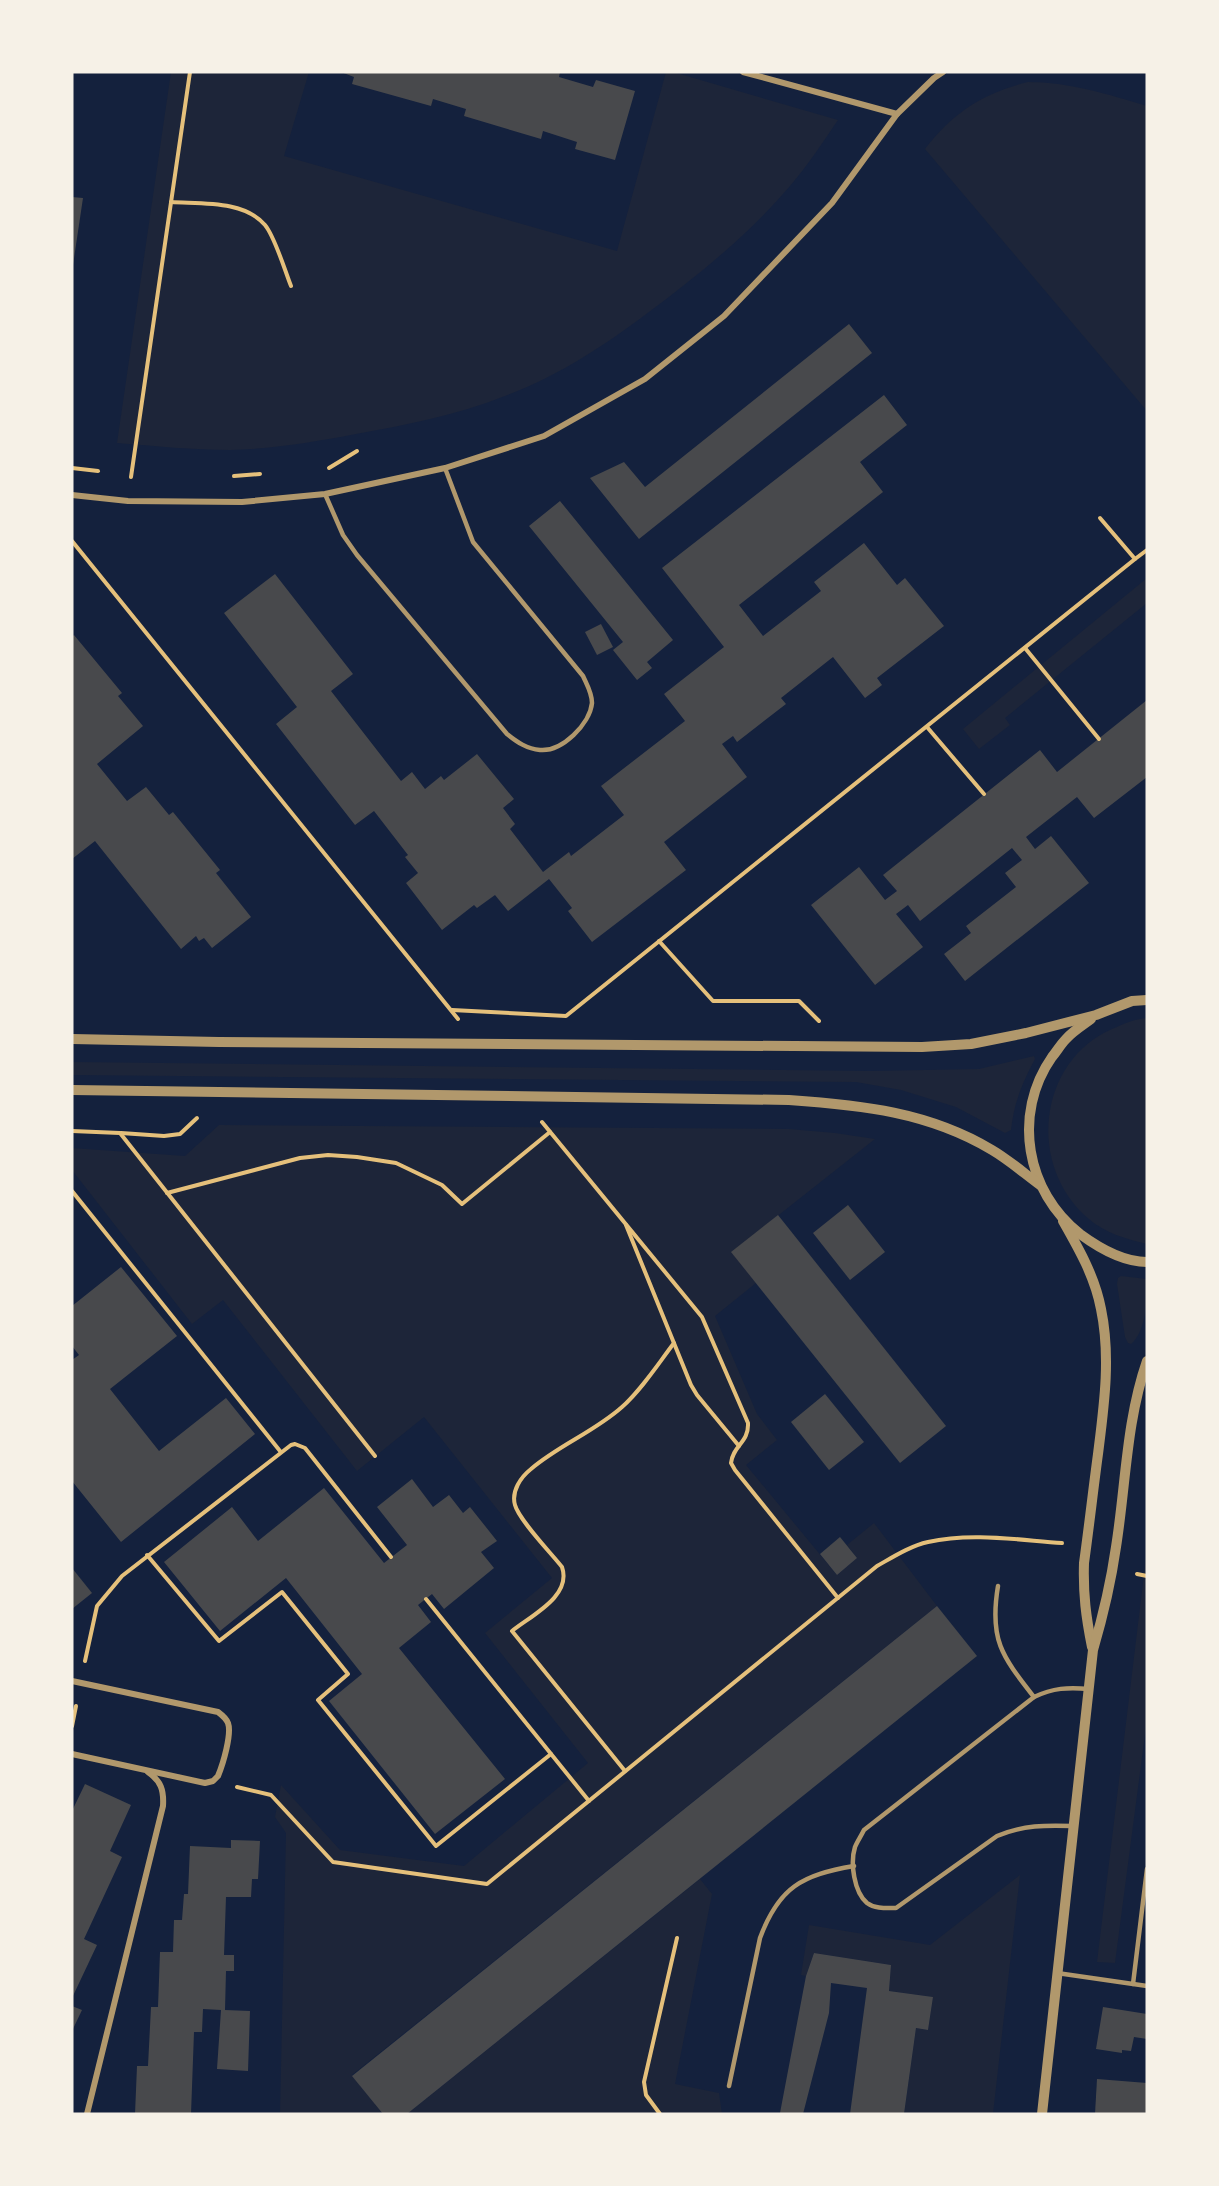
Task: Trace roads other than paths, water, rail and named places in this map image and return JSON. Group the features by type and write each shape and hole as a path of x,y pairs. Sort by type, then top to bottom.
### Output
{"street":[{"path":"743,72 897,114"},
{"path":"72,495 128,501 242,502 326,494 445,468 544,436 645,380 724,316 832,203 897,114 943,72"},
{"path":"72,1039 789,1048 922,1047 971,1044 1026,1033 1096,1015 1132,1001 1147,1000"},
{"path":"1093,1650 1084,1609 1083,1588 1105,1399 1106,1335 1101,1306 1092,1276 1063,1221 1040,1185 1030,1148 1030,1108 1043,1071 1065,1039 1096,1015"},
{"path":"72,1090 789,1100 841,1103 896,1111 938,1124 992,1150 1040,1185"},
{"path":"1063,1221 1097,1247 1137,1262 1147,1262"},
{"path":"1042,2114 1093,1650 1111,1580 1133,1411 1137,1390 1147,1361"},
{"path":"72,1681 218,1712 225,1718 229,1733 221,1769 213,1781 205,1782 72,1755"},
{"path":"87,2114 163,1806 162,1786 142,1769"}],"lane":[{"path":"326,494 343,535 357,555 507,734 530,748 542,751 554,748 579,730 586,721 591,711 592,700 589,688 583,676 473,542 445,468"},
{"path":"998,1586 994,1612 997,1639 1010,1667 1034,1697"},
{"path":"1074,1827 1037,1825 1014,1829 997,1836 896,1908 881,1908 867,1903 860,1892 854,1866 855,1847 864,1830 1034,1697 1048,1690 1065,1687 1089,1689"},
{"path":"729,2086 760,1938 775,1906 790,1888 808,1877 854,1866"},
{"path":"1134,1984 1147,1869"},
{"path":"1057,1973 1147,1986"}]}
